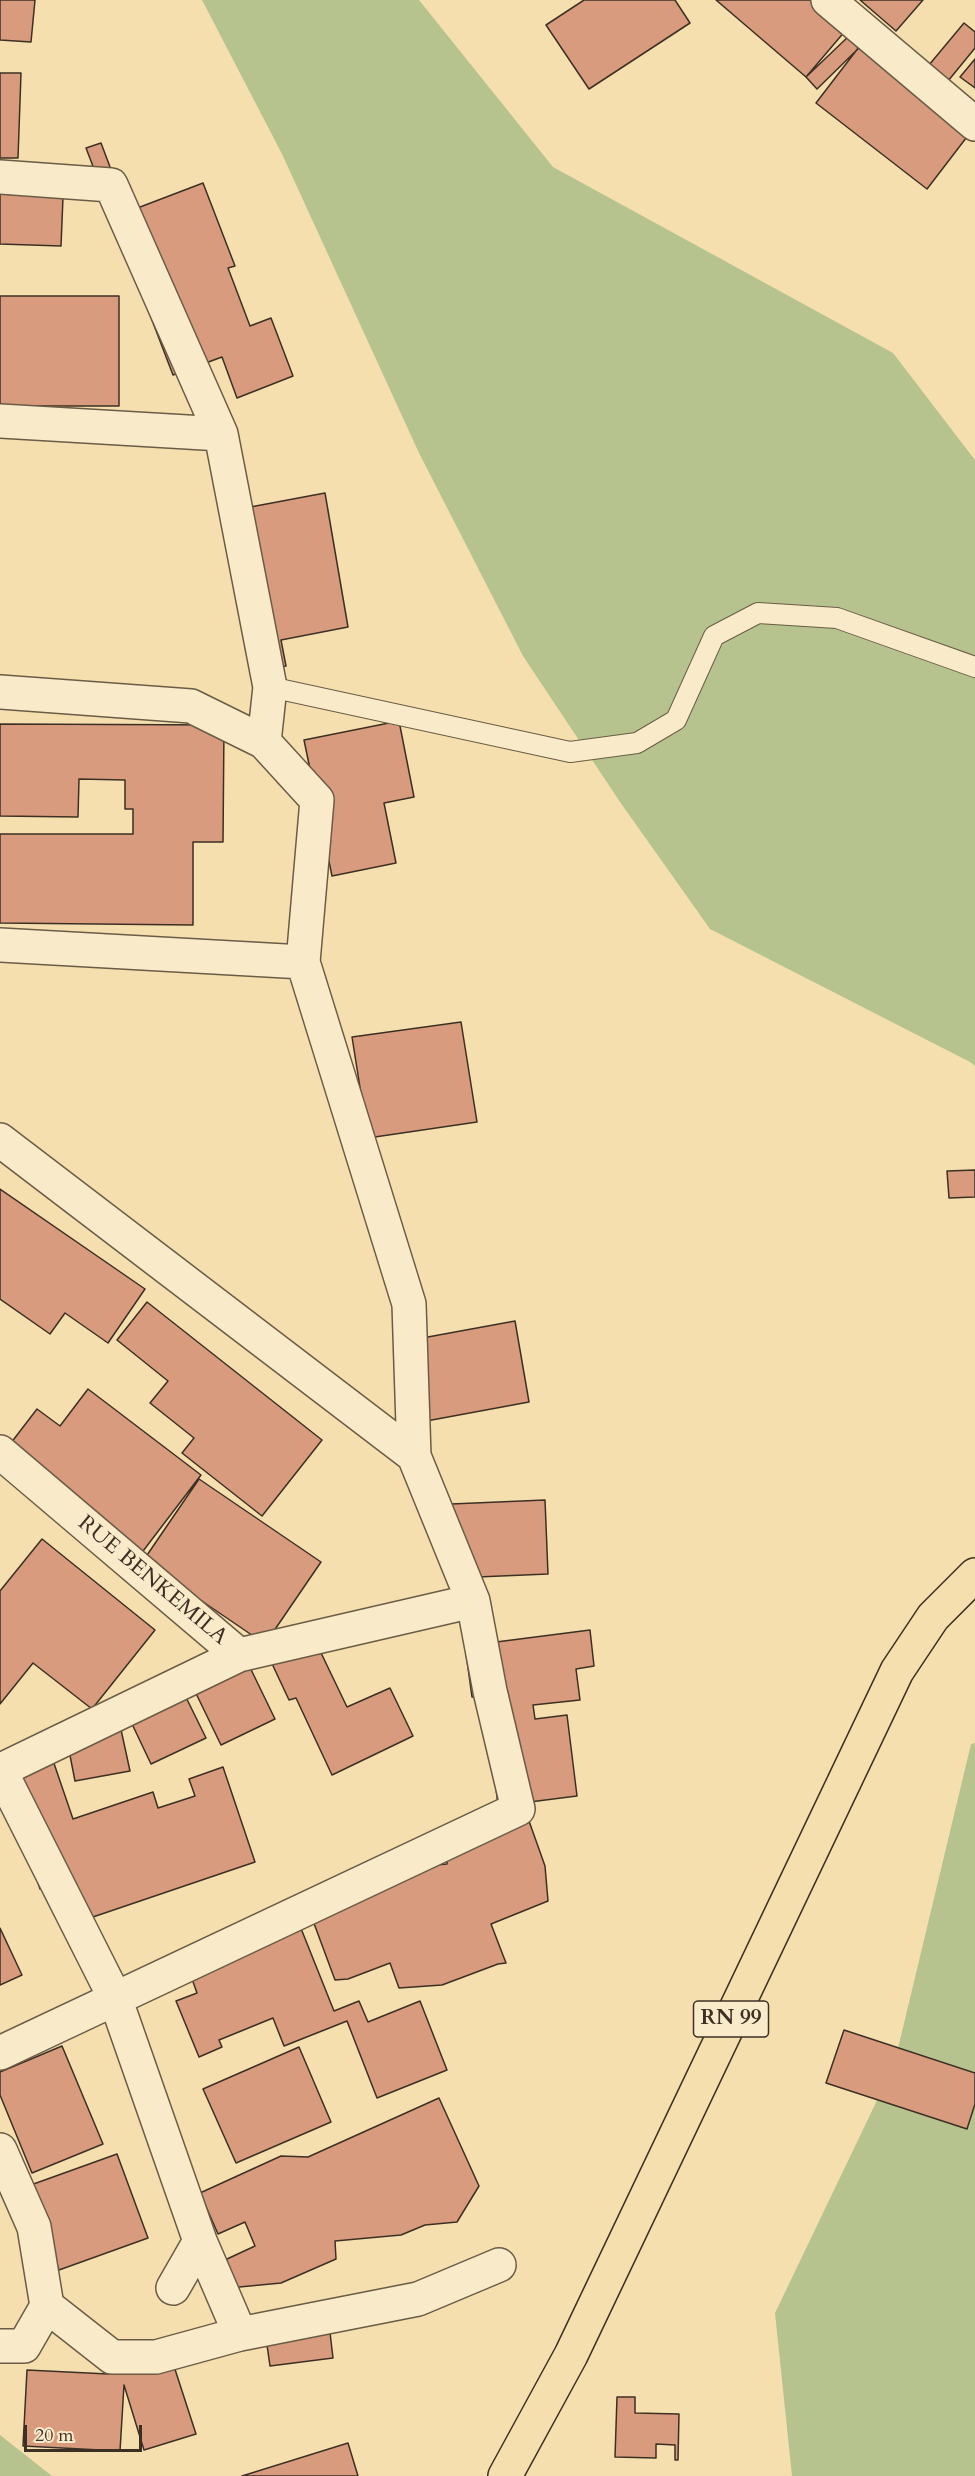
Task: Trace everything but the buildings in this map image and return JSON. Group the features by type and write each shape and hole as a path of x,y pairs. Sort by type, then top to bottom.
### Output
{"main road":[{"name":"RN 99","path":"505,2476 571,2355 897,1671 933,1617 975,1575"}],"street":[{"path":"828,0 975,124"},
{"path":"0,177 111,185 221,434 270,687 264,742"},
{"path":"0,421 221,434"},
{"path":"0,692 191,706 264,742 317,800 303,962 409,1304 414,1456 473,1601 490,1691 518,1809 0,2052"},
{"path":"0,945 303,962"},
{"path":"0,1140 414,1456"},
{"name":"RUE BENKEMILA","path":"0,1452 239,1655 0,1770"},
{"path":"239,1655 473,1601"},
{"path":"0,1770 115,1998 200,2241 240,2334"},
{"path":"0,2150 34,2227 47,2306 24,2346 0,2346"},
{"path":"173,2288 200,2241"},
{"path":"47,2306 112,2357 156,2357 240,2334 418,2299 499,2265"},
{"path":"519,2476 523,2442"}],"lane":[{"path":"270,687 570,752 637,743 676,720 714,636 758,613 837,618 975,667"}],"green space":[{"path":"202,0 419,0 553,167 893,353 975,460 975,1066 710,929 620,802 523,656 419,453 282,154"},
{"path":"975,1743 975,2476 792,2476 775,2313 894,2065 971,1744"},
{"path":"0,2435 52,2476 0,2476"}]}
